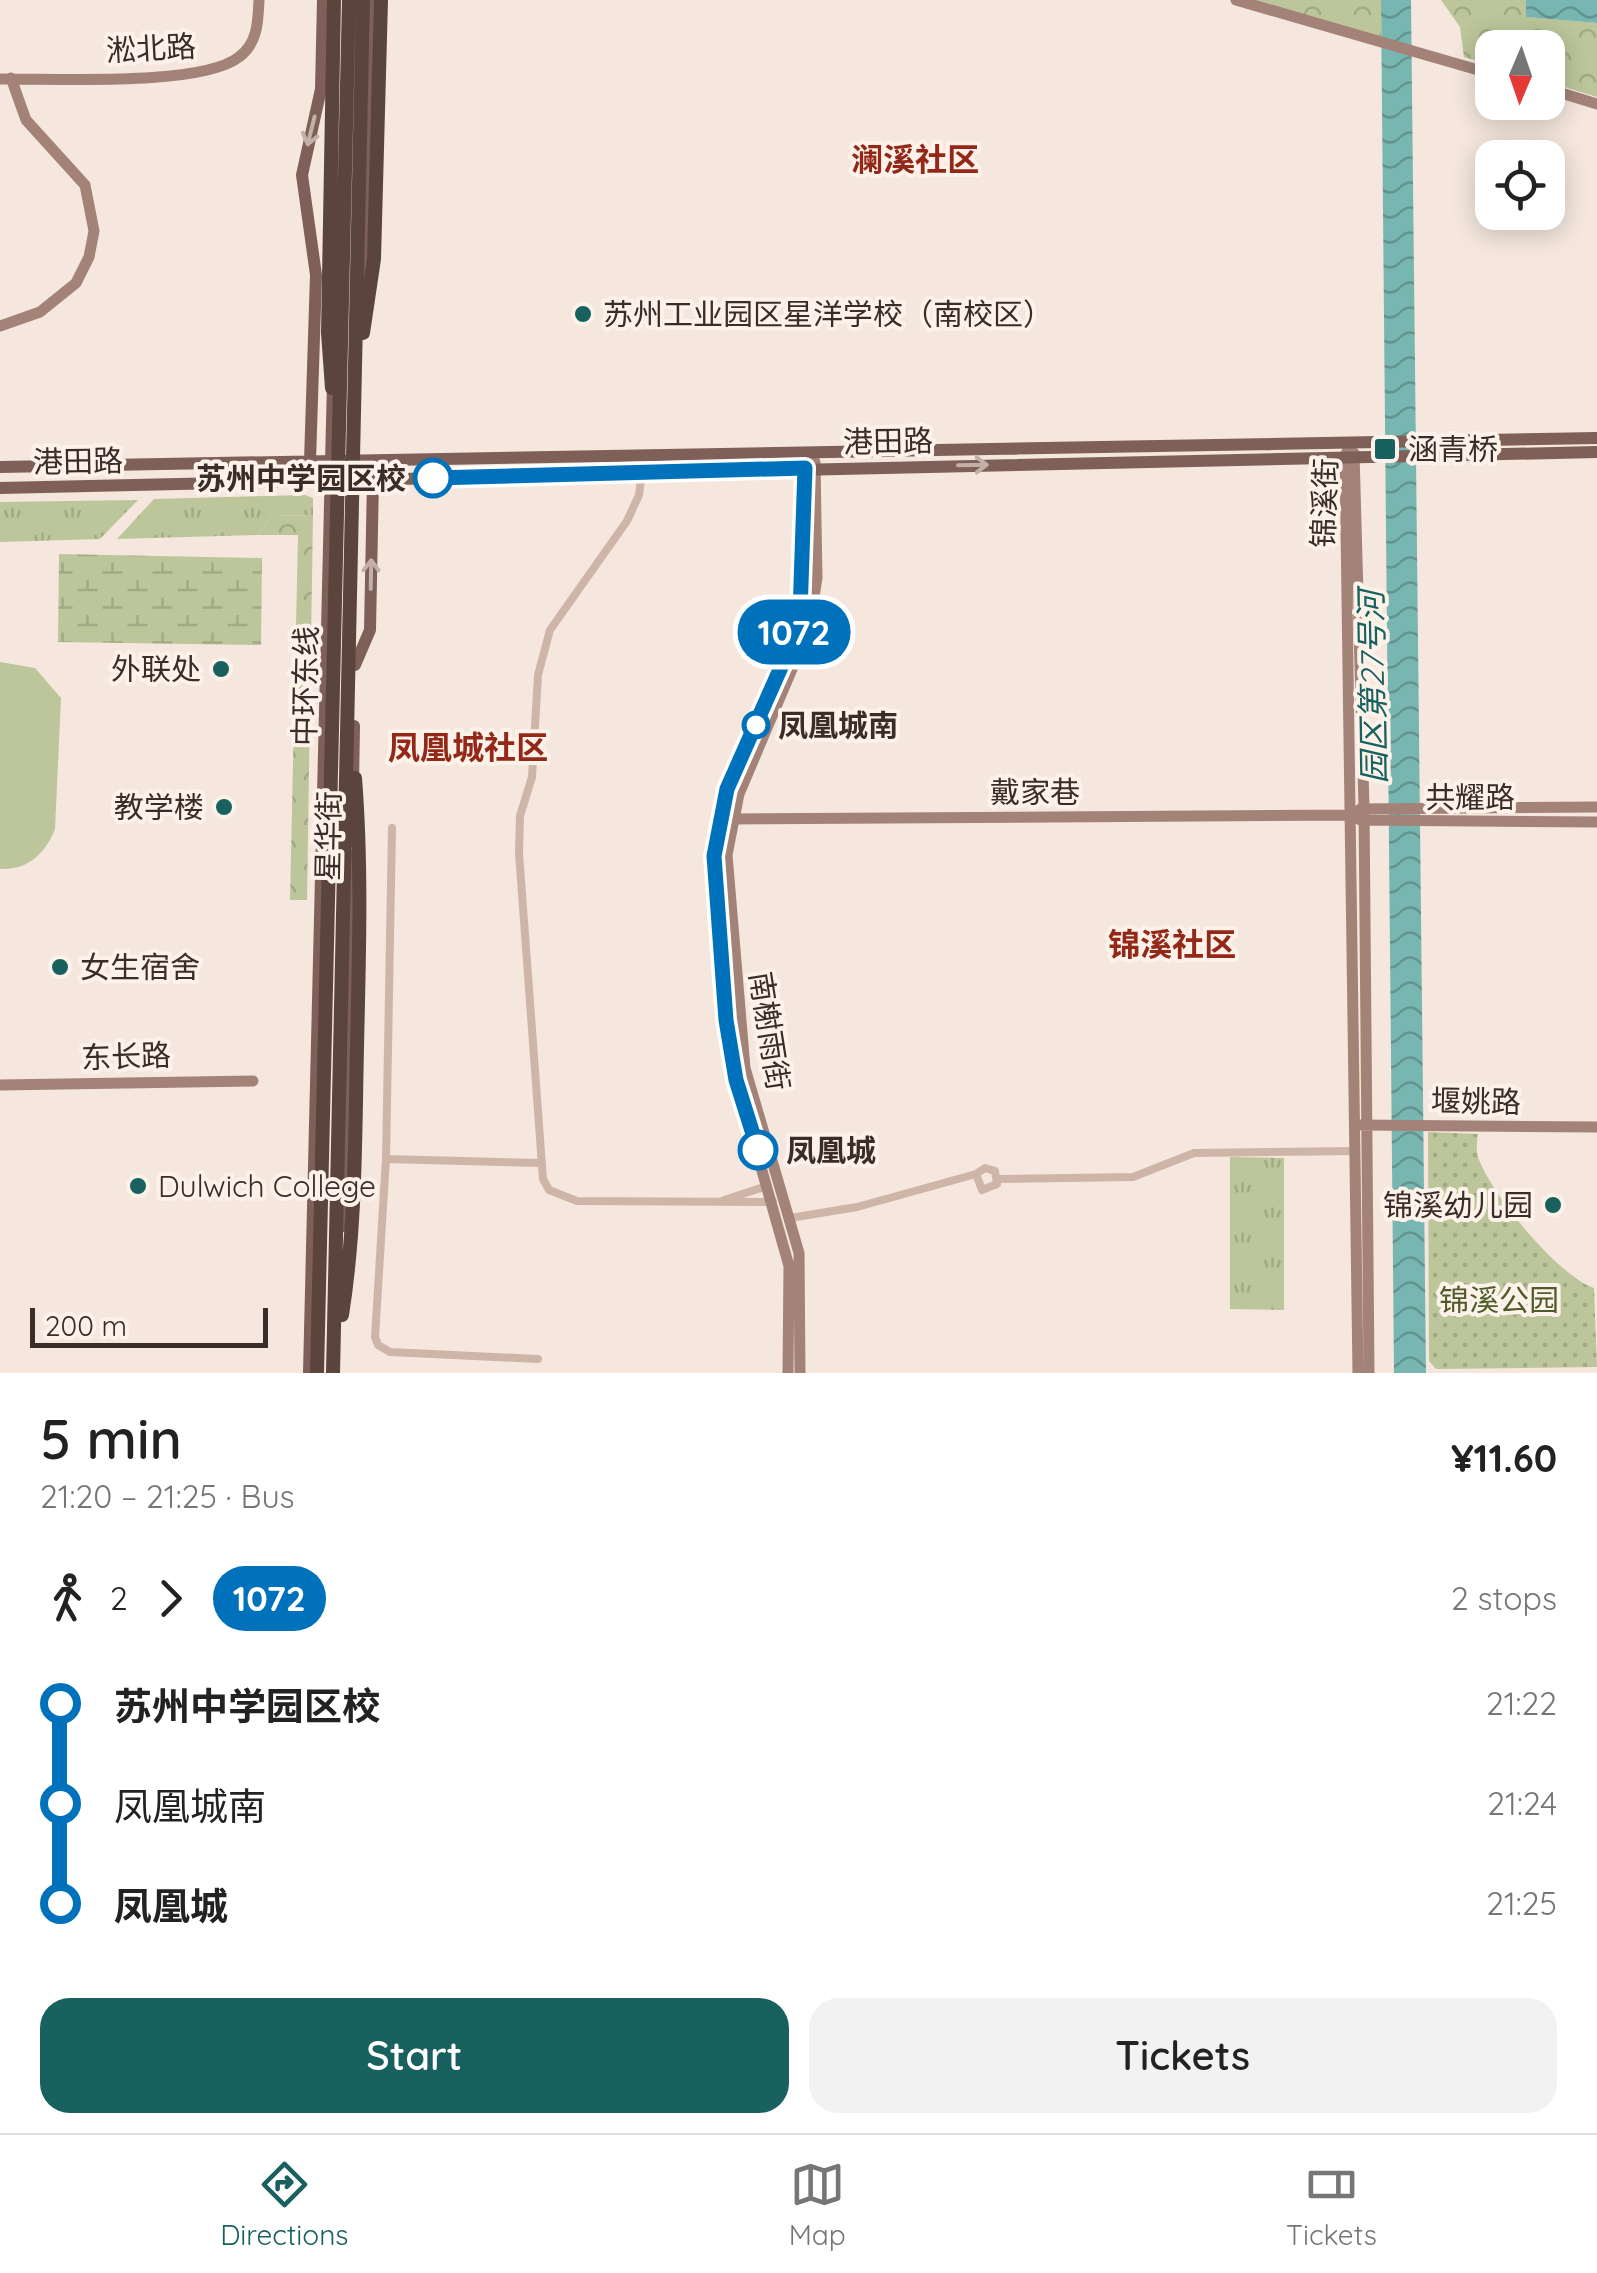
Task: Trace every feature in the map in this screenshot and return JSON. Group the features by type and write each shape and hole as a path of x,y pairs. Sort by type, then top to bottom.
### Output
{"highway":[{"path":"332,399 330,181 337,0"},
{"name":"中环东线","path":"313,1373 349,0"},
{"name":"中环东线","path":"336,1373 354,398 367,0"},
{"path":"354,398 374,259 381,0"},
{"path":"340,1322 352,1257 360,846 349,697"}],"main road":[{"name":"淞北路","path":"5,78 175,75 214,70 237,59 253,41 259,0"},
{"path":"310,461 316,275 302,175 321,89 323,0"},
{"name":"星华街","path":"313,1373 337,0"},
{"path":"366,479 360,463 367,0"},
{"path":"1236,0 1475,69"},
{"path":"0,326 40,312 76,283 89,257 94,231 85,185 26,120 5,78"},
{"path":"1565,94 1597,104"},
{"name":"港田路","path":"1417,450 1597,438"},
{"name":"港田路","path":"0,488 1380,450 1597,452"},
{"name":"港田路","path":"0,467 812,454 1350,453"},
{"name":"锦溪街","path":"1350,453 1364,806 1361,1125 1356,1151 1358,1373"},
{"name":"锦溪街","path":"1350,453 1352,814 1369,1373"},
{"name":"南榭雨街","path":"800,1373 800,1272 790,1218 758,1114 740,1036 725,819 727,789 790,647 800,613 812,454"},
{"name":"星华街","path":"336,1373 355,664 370,630 366,479"},
{"path":"1364,806 1352,814 1364,823"},
{"name":"共耀路","path":"1364,806 1597,807"},
{"name":"戴家巷","path":"725,819 1352,814"},
{"name":"南榭雨街","path":"725,819 714,872 726,1020 736,1080 789,1266 788,1373"},
{"name":"共耀路","path":"1364,823 1597,822"},
{"name":"东长路","path":"0,1085 252,1081"},
{"name":"堰姚路","path":"1361,1125 1597,1127"}],"street":[{"path":"642,472 634,508 592,574 558,614 538,675 532,777 520,816 519,852 542,1163 549,1190 577,1201 773,1202"},
{"path":"392,828 378,1345 390,1352 538,1359"},
{"path":"790,1218 857,1207 988,1168 998,1179 1133,1176 1194,1152 1356,1151"},
{"path":"386,1159 542,1163"},
{"path":"976,1174 976,1185 985,1191 995,1187 998,1179"},
{"path":"724,1200 768,1186"}],"green space":[{"path":"1235,0 1381,0 1381,40"},
{"path":"1441,0 1526,0 1527,17 1597,23 1597,97 1565,87 1565,30 1475,30 1475,60 1464,57 1460,27"},
{"path":"305,495 313,498 313,515 272,516 257,535 117,539 154,499"},
{"path":"138,500 100,539 0,542 0,502"},
{"path":"313,515 307,900 290,900 298,535 257,535 272,516"},
{"path":"59,554 262,558 261,645 58,642"},
{"path":"0,662 35,668 61,698 55,829 34,859 10,869 0,869"},
{"name":"锦溪公园","path":"1428,1132 1478,1134 1478,1157 1511,1212 1563,1268 1594,1288 1597,1367 1436,1369 1429,1361"},
{"path":"1230,1157 1284,1158 1284,1310 1230,1309"}],"water":[{"path":"1381,0 1411,0 1426,1373 1394,1373"},
{"path":"1526,0 1597,0 1597,23 1526,17"}],"bus line":[{"name":"1072","path":"433,478 805,468 800,613 790,647 727,789 718,818 714,856 726,1020 736,1080 758,1150"}],"place":[{"name":"苏州工业园区星洋学校（南校区）","path":"583,314"},
{"name":"涵青桥","path":"1385,449"},
{"name":"苏州中学园区校","path":"433,478"},
{"name":"外联处","path":"221,669"},
{"name":"凤凰城南","path":"756,725"},
{"name":"教学楼","path":"224,807"},
{"name":"女生宿舍","path":"60,967"},
{"name":"凤凰城","path":"758,1150"},
{"name":"Dulwich College","path":"138,1186"},
{"name":"锦溪幼儿园","path":"1553,1205"}],"district":[{"name":"澜溪社区","path":"915,159"},
{"name":"凤凰城社区","path":"468,747"},
{"name":"锦溪社区","path":"1172,944"}],"water label":[{"name":"园区第27号河","path":"1372,687"}]}
